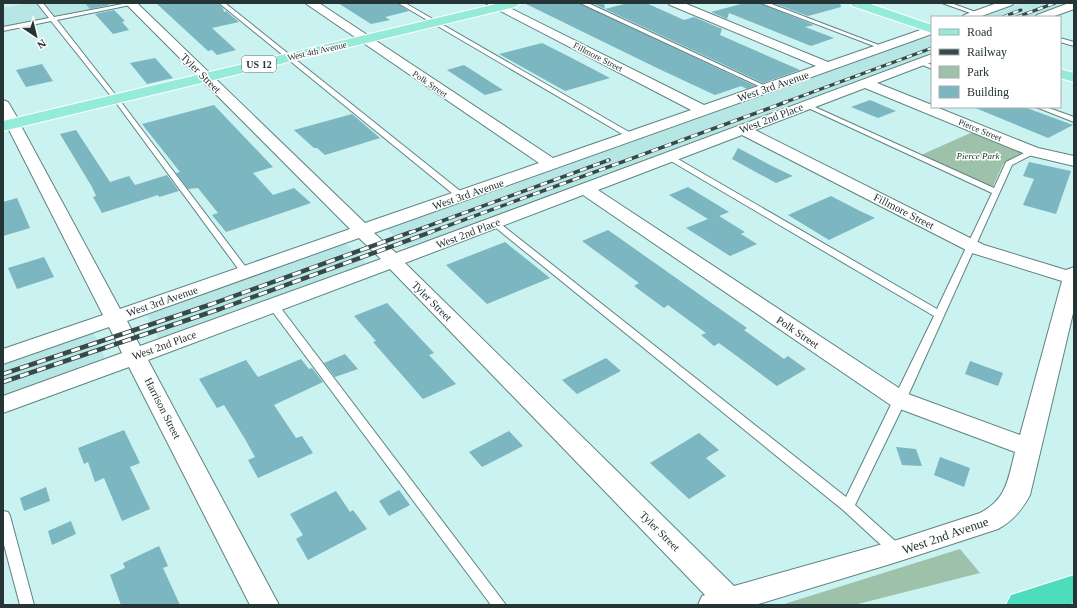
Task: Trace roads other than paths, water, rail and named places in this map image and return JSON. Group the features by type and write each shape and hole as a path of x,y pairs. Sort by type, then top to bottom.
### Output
{"highway":[{"path":"1022,605 1074,589"}],"main road":[{"name":"West 4th Avenue","path":"8,125 434,22 495,5 515,3"},
{"path":"856,3 931,30"},
{"path":"1061,73 1074,78"}],"street":[{"name":"Tyler Street","path":"133,3 361,231 393,261 721,603"},
{"name":"Polk Street","path":"311,3 551,164"},
{"path":"674,3 828,67"},
{"path":"973,15 1008,3"},
{"name":"Fillmore Street","path":"495,5 704,111"},
{"path":"1044,16 1074,5"},
{"path":"1059,10 1074,15"},
{"name":"West 3rd Avenue","path":"3,357 931,30"},
{"name":"West 2nd Place","path":"3,405 393,261 865,83 928,62"},
{"name":"Pierce Street","path":"865,83 1034,152 1074,161"},
{"name":"Harrison Street","path":"3,105 8,125 136,356 266,605"},
{"name":"Fillmore Street","path":"742,129 986,252 1073,275"},
{"name":"Polk Street","path":"584,188 900,400 1027,447"},
{"name":"West 2nd Avenue","path":"721,603 897,551 989,521 1002,514 1017,495 1027,447 1034,427 1051,355 1073,275"}],"lane":[{"path":"40,3 116,99 245,272"},
{"path":"3,29 133,3"},
{"path":"222,3 461,196"},
{"path":"401,3 632,136"},
{"path":"583,3 767,88"},
{"path":"764,3 882,47"},
{"path":"945,3 973,15"},
{"path":"1061,40 1074,44"},
{"path":"806,105 997,192"},
{"path":"1043,108 1074,120"},
{"path":"848,506 900,400 1009,164 1034,152"},
{"path":"668,157 939,315"},
{"path":"494,223 848,506 897,551"},
{"path":"273,305 499,605"},
{"path":"3,516 26,605"}],"railway":[{"path":"1020,16 1055,3"},
{"path":"1006,16 1021,10"},
{"path":"783,103 931,48"},
{"path":"428,233 786,102"},
{"path":"409,233 609,160"},
{"path":"3,374 212,304 411,232"},
{"path":"3,382 220,309 431,232"}],"park label":[{"name":"Pierce Park","path":"978,156"}]}
